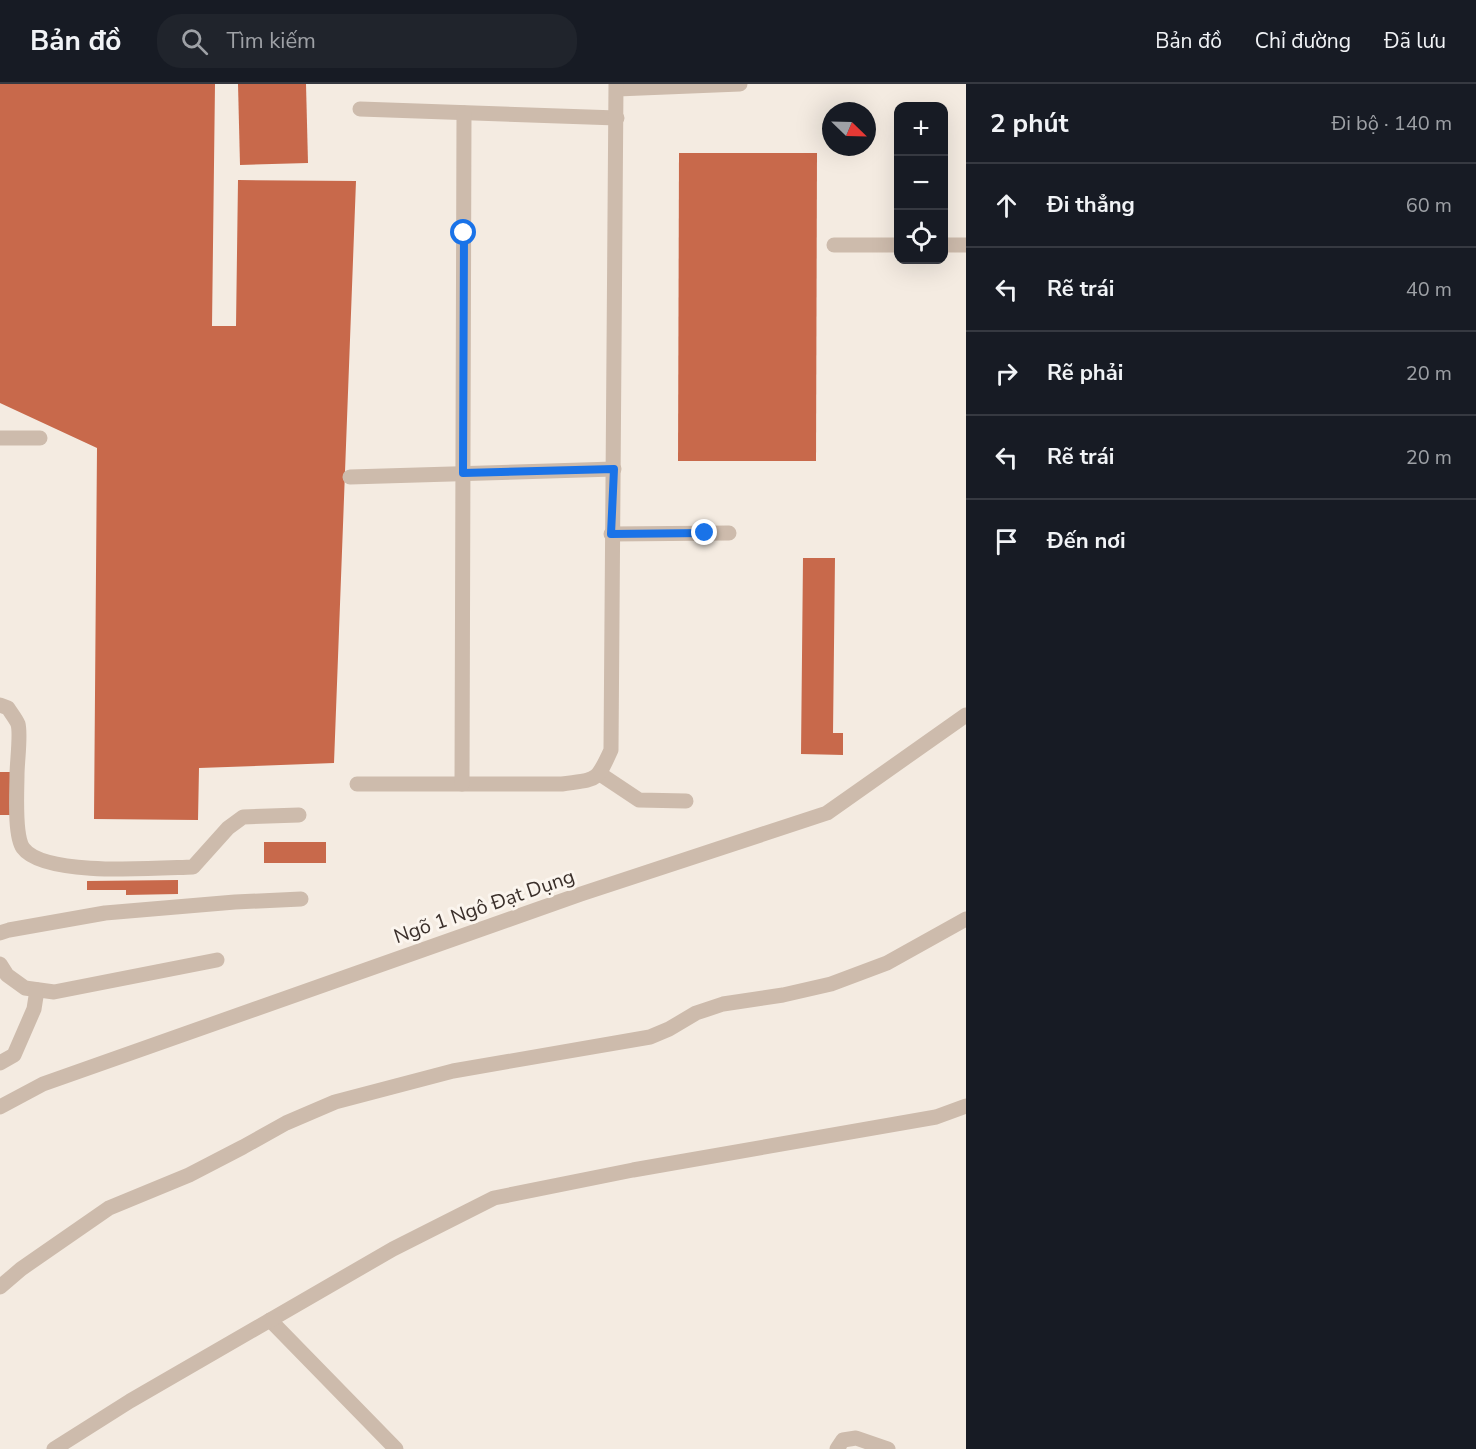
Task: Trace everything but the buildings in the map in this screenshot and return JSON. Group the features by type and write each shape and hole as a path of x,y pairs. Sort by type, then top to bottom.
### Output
{"street":[{"path":"357,784 562,784 592,780 600,774 611,750 611,534 614,469 617,87 740,84"},
{"path":"360,110 617,118"},
{"path":"462,784 464,113"},
{"path":"834,244 894,245"},
{"path":"948,245 966,245"},
{"path":"0,438 39,438"},
{"path":"350,477 614,469"},
{"path":"611,534 729,533"},
{"path":"0,705 8,708 18,724 19,836 22,847 32,856 47,863 105,869 193,867 228,828 243,817 299,815"},
{"name":"Ngõ 1 Ngô Đạt Dụng","path":"0,1107 43,1084 581,894 826,813 966,715"},
{"path":"600,774 639,800 686,801"},
{"path":"0,933 105,913 301,899"},
{"path":"0,1287 21,1269 109,1209 189,1175 286,1123 335,1102 453,1071 650,1037 696,1013 723,1004 783,995 831,984 887,963 966,919"},
{"path":"0,964 7,975 25,988 54,992 217,960"},
{"path":"0,1063 14,1055 33,1009 38,990"},
{"path":"65,1446 130,1401 270,1320 393,1249 494,1198 633,1170 936,1117 966,1106"},
{"path":"270,1320 396,1449"},
{"path":"837,1449 843,1440 856,1438 888,1449"}],"route":[{"path":"464,233 463,473 614,469 611,534 705,533"}]}
